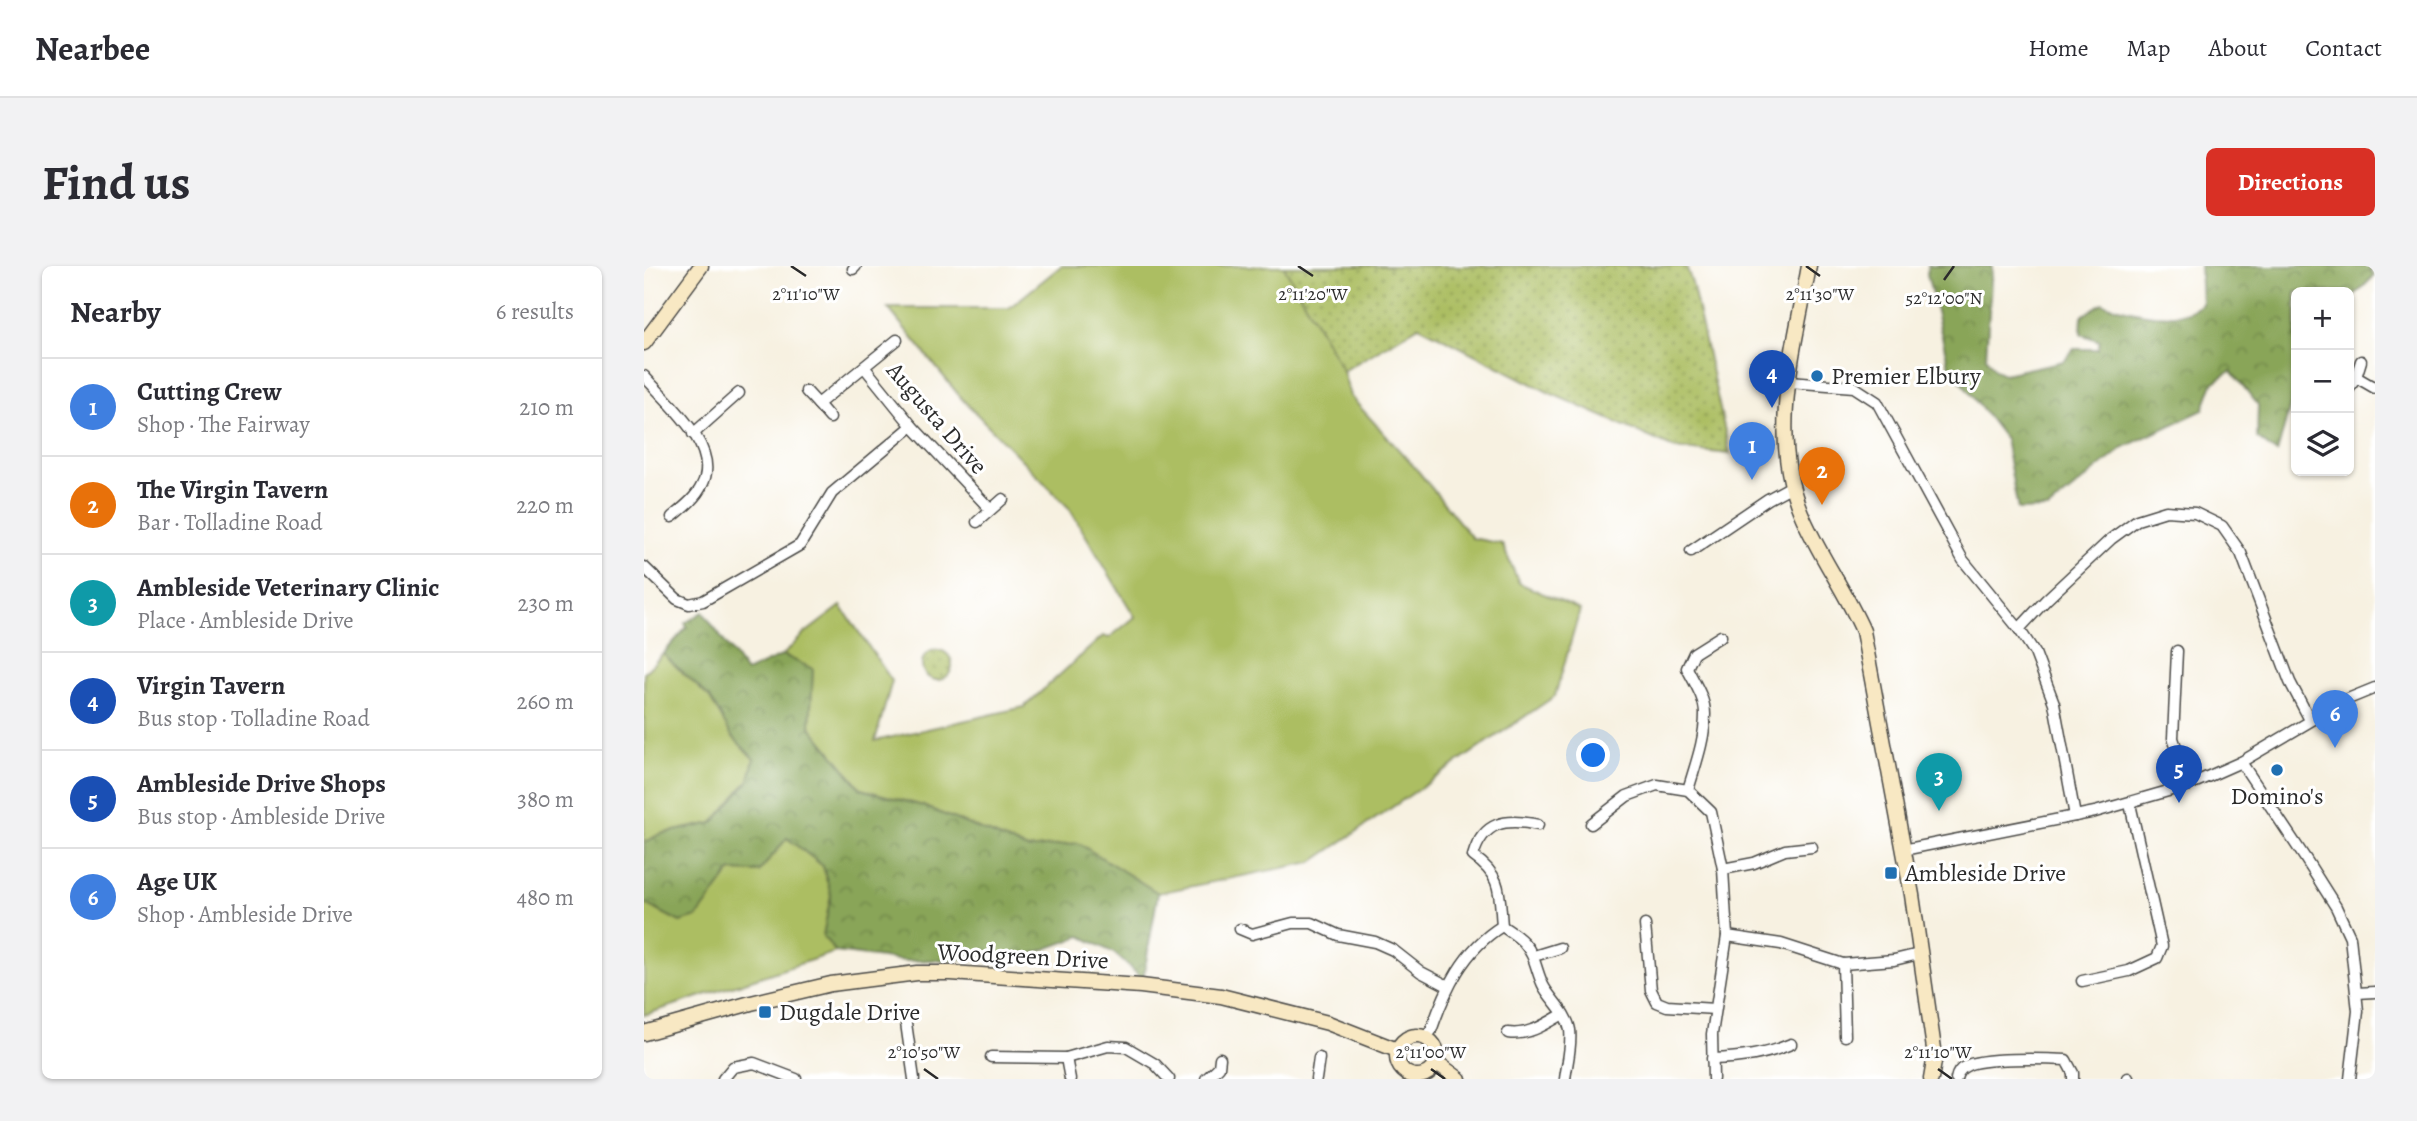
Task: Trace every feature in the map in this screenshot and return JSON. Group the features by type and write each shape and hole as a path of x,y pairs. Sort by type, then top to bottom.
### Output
{"main road":[{"path":"644,343 701,266"},
{"path":"1809,266 1789,382 1784,442 1792,486 1800,511 1821,556 1863,631 1912,895 1935,1056 1931,1079"},
{"name":"Woodgreen Drive","path":"644,1033 831,984 917,973 1141,986 1221,996 1328,1023 1397,1050"},
{"path":"1412,1035 1425,1037 1434,1045 1437,1052 1436,1062 1433,1069 1425,1075 1408,1077 1398,1065 1397,1050 1406,1038 1412,1035"},
{"path":"1436,1062 1459,1079"}],"street":[{"path":"865,368 897,340"},
{"path":"2354,380 2361,361"},
{"name":"Augusta Drive","path":"818,404 865,368 912,426 990,509"},
{"path":"644,376 693,433 707,457 706,477 694,498 672,517"},
{"path":"2356,377 2375,388"},
{"path":"1789,382 1854,387 1877,402 1963,560 2035,653 2054,703 2075,816"},
{"path":"806,391 830,418"},
{"path":"693,433 739,393"},
{"path":"644,567 684,603 695,603 715,595 800,545 832,494 912,426"},
{"path":"1691,551 1792,486"},
{"path":"977,522 1003,499"},
{"path":"2019,629 2111,539 2137,520 2166,511 2195,513 2222,526 2241,553 2290,682 2311,720"},
{"path":"1688,790 1701,745 1705,713 1699,690 1687,668 1694,653 1721,636"},
{"path":"2173,658 2174,738 2189,785"},
{"path":"1903,850 2130,804 2189,785 2241,762 2347,699 2375,688"},
{"path":"2241,762 2336,907 2350,937 2357,993 2356,1036 2350,1079"},
{"path":"1591,824 1627,796 1657,785 1688,790 1711,811 1723,870 1727,936 1714,1009 1713,1079"},
{"path":"2082,981 2130,971 2157,958 2162,946 2130,804"},
{"path":"1502,926 1501,895 1496,878 1473,856 1475,849 1487,830 1496,824 1517,820 1538,825"},
{"path":"1723,870 1754,863 1785,850 1812,847"},
{"path":"1240,929 1252,934 1293,923 1312,923 1338,935 1375,942 1393,950 1421,972 1448,986"},
{"path":"1645,925 1651,990 1657,1002 1667,1006 1714,1009"},
{"path":"1502,926 1522,941 1534,956 1537,972 1570,1029 1565,1079"},
{"path":"1425,1037 1431,1031 1452,977 1484,937 1502,926"},
{"path":"1727,936 1781,944 1843,964 1868,964 1919,954"},
{"path":"1534,956 1560,948"},
{"path":"1843,964 1846,1036"},
{"path":"2357,993 2375,992"},
{"path":"1508,1033 1516,1034 1536,1029 1563,1014"},
{"path":"906,1023 914,1079"},
{"path":"1712,1059 1770,1053 1791,1044"},
{"path":"991,1057 1066,1058 1108,1046 1126,1048 1155,1064 1169,1079"},
{"path":"1066,1058 1070,1079"},
{"path":"1206,1079 1219,1066 1220,1058"},
{"path":"1316,1079 1319,1058"},
{"path":"1956,1079 1957,1074 1967,1065 2043,1059 2066,1060 2073,1079"},
{"path":"723,1079 733,1067 754,1063 789,1078"}],"green space":[{"path":"1061,266 1284,266 1343,371 1350,396 1418,471 1472,538 1502,544 1519,583 1580,610 1555,696 1312,862 1158,893 1078,843 1028,849 923,806 861,789 810,726 813,669 783,655 804,634 841,606 892,681 875,741 1024,707 1103,636 1109,638 1135,617 1069,508 962,399 888,308 1009,308"},
{"path":"1284,266 1686,266 1730,454 1674,448 1550,393 1419,326 1343,371"},
{"path":"1928,266 1992,266 1986,357 1995,370 2004,374 2064,361 2074,349 2098,349 2100,341 2081,334 2082,316 2102,303 2153,315 2180,314 2192,310 2202,304 2200,266 2368,266 2374,276 2354,296 2354,287 2291,287 2291,402 2277,453 2257,438 2258,405 2231,371 2213,383 2203,410 2124,447 2048,509 2018,510 2005,439 1949,366 1927,274"},
{"path":"703,612 746,672 783,655 813,669 810,726 861,789 923,806 1028,849 1078,843 1158,893 1143,979 1114,953 1081,936 1024,957 906,961 836,952 823,936 831,895 823,866 787,838 759,872 731,871 697,917 680,922 644,903 644,843 660,834 713,823 749,780 754,759 732,736 710,698 663,654 687,627 685,623"},
{"path":"937,650 947,655 952,665 947,675 937,680 927,675 922,665 927,655"},
{"path":"663,654 710,698 734,738 754,759 749,780 713,823 660,834 644,843 644,673"},
{"path":"787,838 823,866 831,895 823,936 836,952 644,1015 644,903 680,922 697,917 731,871 759,872"}],"place":[{"name":"Premier Elbury","path":"1817,376"},
{"name":"Virgin Tavern","path":"1772,408"},
{"name":"Cutting Crew","path":"1752,480"},
{"name":"The Virgin Tavern","path":"1822,505"},
{"name":"Age UK","path":"2335,748"},
{"name":"Domino's","path":"2277,770"},
{"name":"Ambleside Drive Shops","path":"2179,803"},
{"name":"Ambleside Veterinary Clinic","path":"1939,811"},
{"name":"Ambleside Drive","path":"1891,873"},
{"name":"Dugdale Drive","path":"765,1012"}]}
